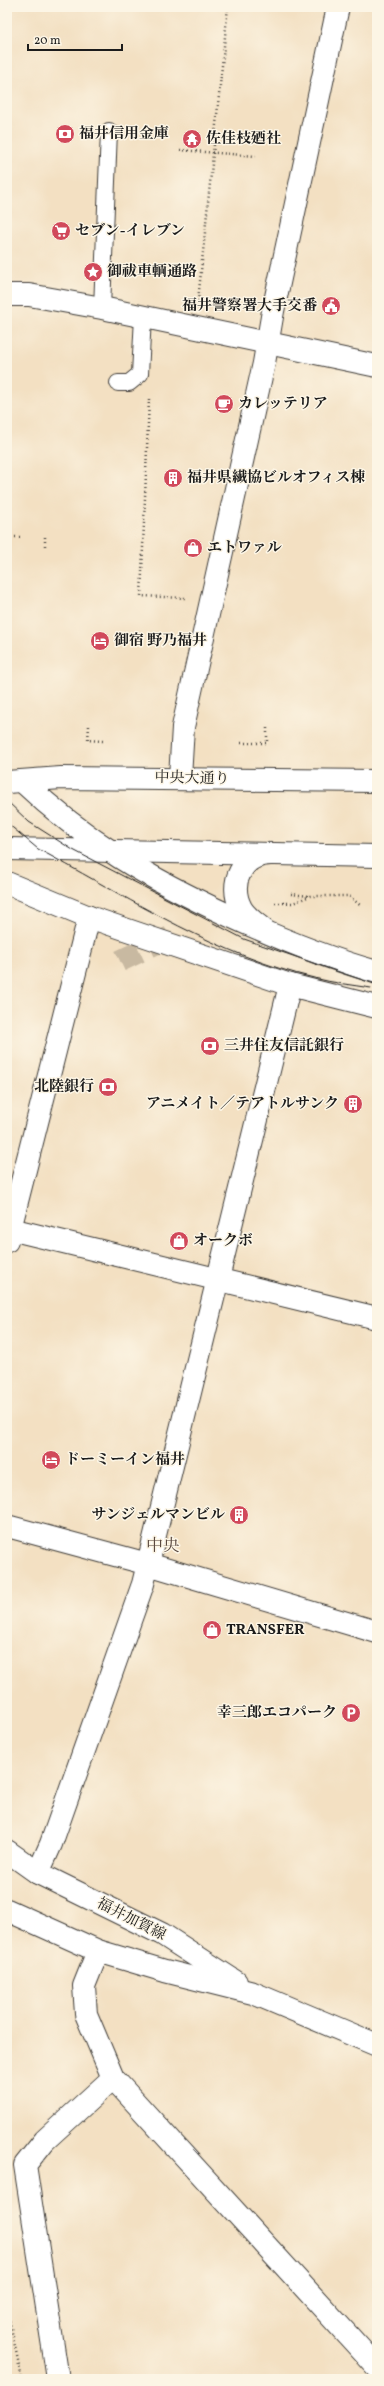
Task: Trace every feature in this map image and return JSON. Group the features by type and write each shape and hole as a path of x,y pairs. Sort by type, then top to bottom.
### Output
{"street":[{"path":"180,778 183,727 264,364 267,342 338,7"},
{"path":"7,296 29,295 102,308 377,366"},
{"path":"377,770 377,781"},
{"path":"12,776 56,813 109,852 183,894 269,934 330,958 377,972"},
{"name":"中央大通り","path":"12,776 61,778 377,781"},
{"path":"7,849 377,856"},
{"path":"269,934 242,910 237,896 236,883 246,862 264,854 278,854"},
{"path":"7,883 89,917 290,986 377,1007"},
{"path":"89,917 8,1235 217,1278 377,1318"},
{"path":"38,1873 51,1844 148,1564 217,1278 290,986"},
{"path":"7,1526 148,1564 377,1632"},
{"name":"福井加賀線","path":"7,1851 38,1873 162,1934 253,1993"},
{"name":"福井加賀線","path":"7,1910 98,1950 165,1971 253,1993 377,2045"},
{"path":"98,1950 84,1986 86,2014 113,2078 377,2367"},
{"path":"58,2379 25,2165 45,2140 113,2078"}],"lane":[{"path":"102,308 109,131"},
{"path":"118,383 129,383 140,374 142,363 143,317"}],"path":[{"path":"195,328 228,7"},
{"path":"180,150 256,156"},
{"path":"149,395 141,596 211,599"},
{"path":"7,536 20,537"},
{"path":"45,537 45,549"},
{"path":"89,726 88,740 103,741"},
{"path":"241,743 267,743 267,728"},
{"path":"291,894 310,896 349,896 361,906"},
{"path":"272,903 293,903 310,896"},
{"path":"7,2309 22,2379"}],"tunnel":[{"path":"120,961 172,936"}],"tram line":[{"path":"7,801 29,822 73,850 244,939 377,985"},
{"path":"7,823 38,849 146,909 212,942 279,968 321,980 371,988"}],"place":[{"name":"福井信用金庫","path":"65,134"},
{"name":"佐佳枝廼社","path":"192,139"},
{"name":"セブン-イレブン","path":"61,231"},
{"name":"御祓車輌通路","path":"93,272"},
{"name":"福井警察署大手交番","path":"331,306"},
{"name":"カレッテリア","path":"224,404"},
{"name":"福井県繊協ビルオフィス棟","path":"173,478"},
{"name":"エトワァル","path":"193,548"},
{"name":"御宿 野乃福井","path":"100,641"},
{"name":"三井住友信託銀行","path":"210,1046"},
{"name":"北陸銀行","path":"108,1087"},
{"name":"アニメイト／テアトルサンク","path":"353,1104"},
{"name":"オークボ","path":"179,1241"},
{"name":"ドーミーイン福井","path":"51,1460"},
{"name":"サンジェルマンビル","path":"239,1515"},
{"name":"TRANSFER","path":"212,1630"},
{"name":"幸三郎エコパーク","path":"351,1713"}],"district":[{"name":"中央","path":"163,1546"}]}
